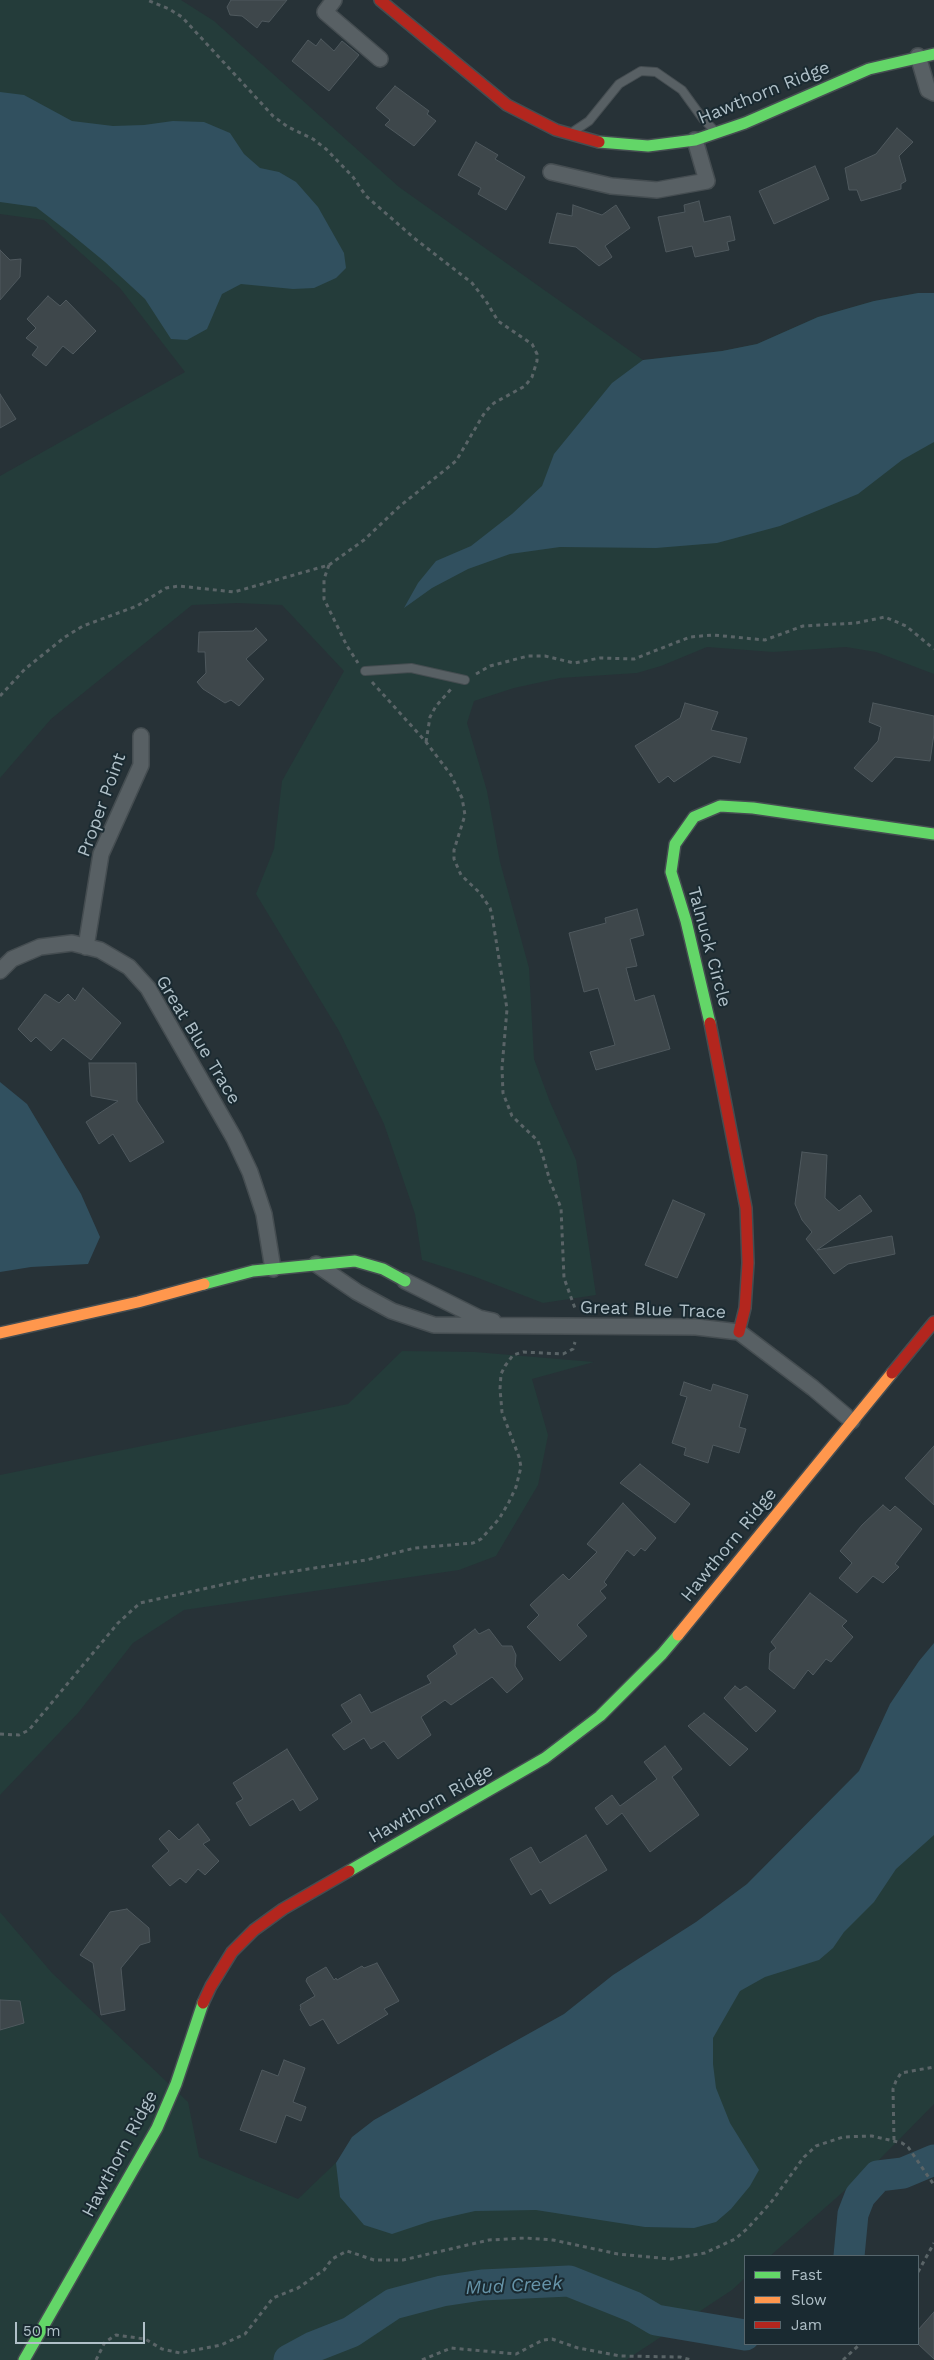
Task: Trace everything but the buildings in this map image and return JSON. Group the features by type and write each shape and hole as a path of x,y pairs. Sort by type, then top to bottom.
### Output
{"street":[{"path":"334,0 325,12 380,59"},
{"name":"Hawthorn Ridge","path":"380,0 508,105 538,122 569,134 607,144 640,146 695,140 745,123 869,69 918,56 934,54"},
{"path":"918,56 928,90 934,93"},
{"path":"551,172 611,186 657,190 707,181 695,140"},
{"name":"Proper Point","path":"86,947 101,854 141,764 141,736"},
{"name":"Talnuck Circle","path":"739,1332 745,1308 748,1263 746,1208 718,1051 686,921 671,872 675,844 694,817 720,806 753,808 934,834"},
{"name":"Great Blue Trace","path":"0,971 12,959 40,947 72,943 100,950 129,967 148,988 206,1087 250,1172 264,1214 273,1269"},
{"name":"Great Blue Trace","path":"0,1333 138,1302 253,1271 315,1263 355,1261 383,1269 479,1318 512,1325"},
{"name":"Great Blue Trace","path":"315,1263 357,1292 392,1311 434,1325 696,1327 739,1332 813,1388 852,1421"},
{"name":"Hawthorn Ridge","path":"24,2360 167,2108 203,2004 211,1986 232,1952 254,1930 283,1909 513,1778 545,1758 600,1716 662,1654 934,1322"}],"lane":[{"path":"569,134 589,121 619,84 641,71 656,72 682,90 703,119 717,132"},
{"path":"365,671 411,668 464,680"}],"path":[{"path":"0,696 24,669 83,626 137,606 166,588 179,586 234,592 329,566 364,540 456,461 485,412 494,403 517,392 529,382 535,369 537,354 532,344 498,321 472,283 414,238 366,196 353,177 326,149 313,139 288,127 273,116 182,17 169,9 147,0"},
{"path":"0,1734 20,1735 29,1730 118,1623 140,1603 266,1576 366,1560 415,1548 473,1542 481,1539 499,1518 508,1502 516,1487 521,1467 502,1412 501,1374 509,1360 523,1352 564,1354 575,1346 576,1312 564,1278 560,1208 538,1142 512,1116 503,1094 502,1068 507,1009 490,908 480,893 460,875 454,859 457,841 464,823 465,807 451,775 426,742 389,702 347,646 324,599 324,578 329,566"},
{"path":"426,742 428,725 436,706 446,694 464,680 490,666 528,656 545,656 574,663 600,658 634,659 690,636 765,640 804,626 851,624 885,617 906,626 934,649"},
{"path":"894,2140 893,2089 896,2081 901,2073 934,2067"},
{"path":"96,2360 105,2342 116,2335 144,2339 162,2349 180,2354 221,2346 244,2334 273,2298 298,2288 324,2270 332,2259 347,2251 374,2260 403,2260 489,2240 526,2238 553,2240 618,2254 671,2259 705,2253 735,2238 748,2228 772,2201 804,2157 816,2146 843,2137 872,2136 894,2140 908,2147 934,2184"},
{"path":"919,2270 934,2243"},
{"path":"422,2360 451,2348 516,2354 543,2340 552,2339 578,2348 620,2356 680,2357 691,2360"},
{"path":"843,2360 859,2345"}],"green space":[{"path":"0,0 181,0 214,21 399,187 643,360 722,351 757,344 818,317 874,301 918,293 934,293 934,674 876,652 846,647 773,652 707,647 661,666 637,673 560,678 514,688 474,701 467,723 487,791 500,862 529,968 534,1059 550,1102 576,1160 596,1295 543,1303 473,1276 422,1260 415,1214 384,1124 339,1031 256,894 274,849 282,781 344,671 282,605 238,603 192,605 51,719 0,778 0,476 185,372 120,288 44,220 0,214"},
{"path":"402,1351 475,1352 594,1362 532,1379 548,1435 538,1485 496,1556 459,1570 184,1610 133,1643 78,1713 0,1795 0,1475 348,1404"},
{"path":"934,1681 934,2104 876,2163 771,2255 744,2255 744,2279 732,2290 626,2360 0,2360 0,1912 52,1973 188,2102 199,2157 298,2199 345,2154 683,1950 832,1832"}],"water":[{"path":"0,92 24,95 72,121 113,126 144,125 173,121 204,122 230,133 244,154 260,168 279,172 296,182 318,207 344,253 346,268 336,278 314,288 293,289 241,284 222,294 207,329 187,340 171,339 145,299 71,234 36,207 0,202"},
{"path":"918,293 934,293 934,442 902,460 858,494 780,526 717,543 656,548 560,547 510,554 468,569 432,588 404,608 418,583 436,561 471,546 512,514 542,486 554,454 612,383 643,360 722,351 757,344 818,317 874,301"},
{"path":"0,1082 27,1104 81,1194 100,1237 88,1264 31,1267 0,1272"},
{"path":"934,1643 934,1835 896,1869 874,1902 844,1932 833,1948 819,1960 765,1977 740,1991 713,2038 713,2064 716,2088 730,2123 759,2170 750,2186 731,2209 716,2222 694,2228 645,2227 536,2210 475,2211 431,2221 392,2234 364,2225 340,2197 336,2163 352,2137 374,2120 564,2014 613,1975 696,1922 747,1884 859,1771 890,1704 919,1661"}],"waterway":[{"name":"Mud Creek","path":"849,2255 853,2214 860,2196 878,2176 903,2173 934,2160"},
{"name":"Mud Creek","path":"289,2360 313,2347 351,2332 393,2304 442,2291 482,2285 569,2281 634,2307 656,2320 744,2335"}],"traffic: fast":[{"path":"599,142 648,146 695,140 745,123 869,69 934,54"},
{"path":"710,1023 686,921 671,872 675,844 694,817 720,806 753,808 934,834"},
{"path":"204,1284 253,1271 355,1261 383,1269 405,1281"},
{"path":"349,1871 545,1758 600,1716 662,1654 678,1635"},
{"path":"24,2360 157,2128 176,2084 203,2003"}],"traffic: slow":[{"path":"0,1333 138,1302 204,1284"},
{"path":"678,1635 892,1373"}],"traffic: jam":[{"path":"380,0 507,105 556,130 599,142"},
{"path":"710,1023 746,1208 748,1263 745,1308 739,1332"},
{"path":"892,1373 934,1322"},
{"path":"203,2003 232,1952 254,1930 283,1909 349,1871"}]}
